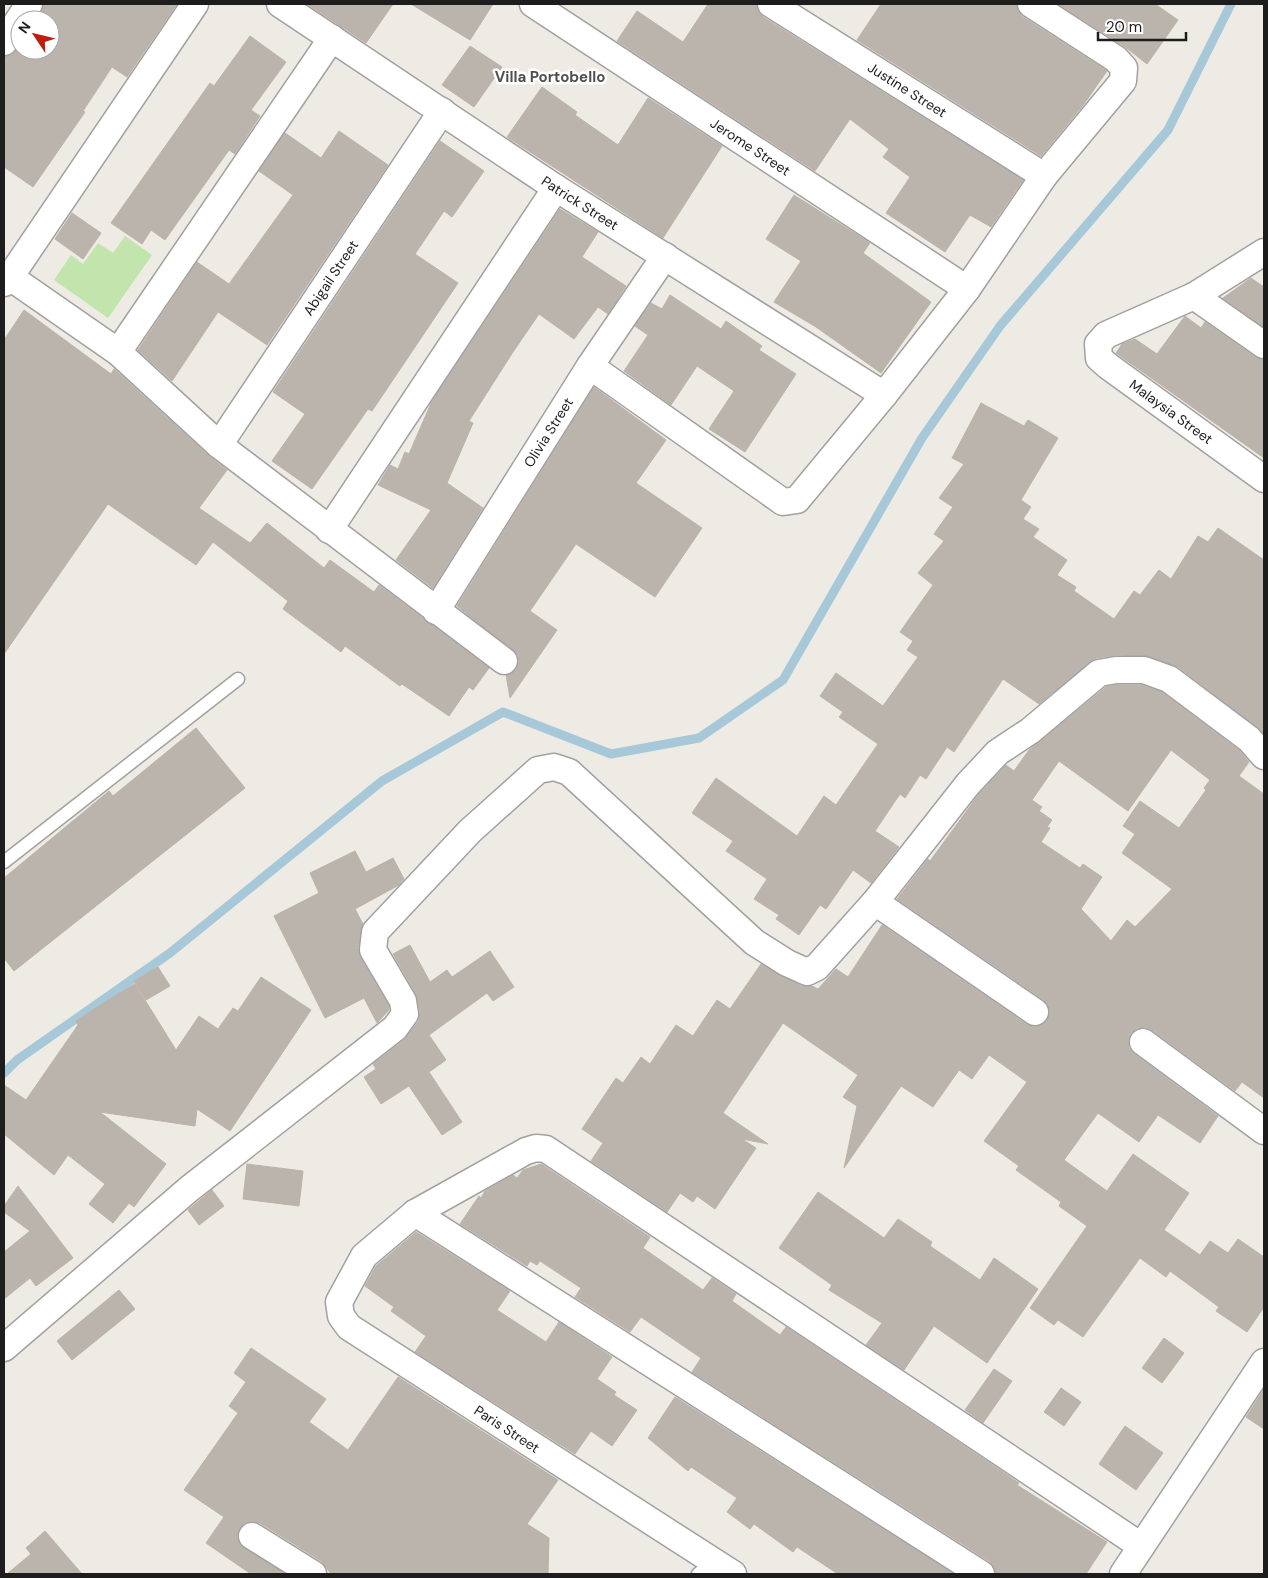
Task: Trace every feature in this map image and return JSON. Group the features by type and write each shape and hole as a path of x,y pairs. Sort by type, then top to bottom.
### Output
{"street":[{"path":"4,42 29,4"},
{"path":"195,4 7,280 118,352 219,445 504,662"},
{"name":"Patrick Street","path":"280,4 556,188 884,395"},
{"name":"Jerome Street","path":"533,4 966,289"},
{"name":"Justine Street","path":"771,4 1044,176"},
{"path":"590,366 784,502 797,500 884,395 966,289 1044,176 1123,82 1124,68 1116,59 1031,4"},
{"path":"118,352 332,38"},
{"name":"Abigail Street","path":"219,445 442,111"},
{"path":"329,530 556,188"},
{"path":"1264,252 1194,296 1264,345"},
{"name":"Olivia Street","path":"436,610 590,366 665,256"},
{"name":"Malaysia Street","path":"1194,296 1106,335 1098,344 1098,358 1264,480"},
{"path":"4,1348 189,1189 395,1028 405,1014 403,1001 373,950 375,932 470,831 538,770 554,767 569,772 754,942 787,963 807,972 818,967 874,902 940,818 998,752 1030,731 1099,673 1116,670 1144,670 1169,679 1249,739 1264,756"},
{"path":"874,902 1036,1012"},
{"path":"1143,1042 1264,1131"},
{"path":"981,1574 415,1213 526,1151 536,1148 546,1149 1140,1546"},
{"name":"Paris Street","path":"415,1213 364,1256 339,1302 341,1316 349,1327 715,1570"},
{"path":"1124,1574 1140,1546 1264,1362"},
{"path":"252,1536 312,1574"}],"lane":[{"path":"4,862 238,679"}],"green space":[{"path":"125,236 152,255 108,318 54,280 71,255 83,264 98,243 113,253"}],"building":[{"path":"44,4 177,4 127,77 112,67 83,111 85,112 33,187 4,167 4,57 10,55 10,60 60,60 60,10 41,10"},
{"path":"307,4 393,4 366,43"},
{"path":"411,4 493,4 470,40"},
{"path":"708,4 756,4 758,11 763,17 1023,180 991,227 970,215 945,252 886,213 910,177 883,157 889,149 850,119 815,171 617,41 637,11 683,42"},
{"path":"881,4 1016,4 1018,11 1023,17 1107,71 1084,104 1041,156 857,40"},
{"path":"1058,4 1155,4 1178,20 1147,64 1124,46"},
{"path":"250,36 286,62 251,110 260,116 235,154 229,150 165,240 151,230 142,244 111,223 210,83 214,86"},
{"path":"470,46 502,67 474,107 442,85"},
{"path":"542,87 577,112 575,115 618,145 648,98 722,146 663,238 507,137"},
{"path":"339,131 388,165 267,345 218,312 172,381 138,350 197,262 229,284 293,195 259,171 285,133 321,158"},
{"path":"440,141 484,171 452,217 444,211 415,254 458,283 372,411 368,409 312,489 272,461 305,414 273,392"},
{"path":"794,195 870,243 863,253 931,302 881,373 816,327 774,302 801,261 766,239"},
{"path":"560,209 598,232 582,257 626,286 608,314 598,307 574,339 539,314 513,352 469,421 473,423 447,483 483,508 433,588 396,560 431,510 378,485 390,465 398,469 405,452 409,454 432,401"},
{"path":"72,213 101,233 83,259 55,239"},
{"path":"1251,278 1264,287 1264,327 1223,298"},
{"path":"670,295 721,329 726,321 762,346 759,350 796,374 745,452 709,429 734,391 697,366 671,405 624,371 648,335 635,326 651,303 662,309"},
{"path":"24,310 111,374 114,369 209,456 227,470 199,508 250,543 267,523 324,568 330,560 374,592 379,585 489,668 473,690 469,687 449,716 402,684 400,686 345,646 341,652 283,609 288,601 213,542 196,565 108,504 4,654 4,340"},
{"path":"1185,316 1201,328 1205,322 1255,357 1264,360 1264,458 1116,353 1122,344 1135,339 1157,354"},
{"path":"594,387 666,440 636,483 702,528 655,597 576,544 530,611 557,630 510,698 506,675 516,670 519,662 518,655 457,606"},
{"path":"981,403 1024,426 1028,420 1058,438 1021,500 1031,507 1023,519 1039,529 1033,537 1067,560 1057,575 1076,587 1074,591 1114,619 1134,591 1140,595 1159,570 1171,579 1198,536 1208,542 1218,528 1264,560 1264,734 1178,667 1149,656 1116,655 1096,658 1039,704 1003,679 954,752 947,747 926,779 920,775 905,798 900,794 875,831 899,847 871,883 853,870 826,909 820,905 799,935 776,919 779,915 754,899 767,879 726,851 733,841 692,813 716,778 797,836 824,796 836,805 878,744 839,717 843,712 820,696 836,673 883,706 918,657 907,650 913,641 900,632 933,585 918,573 944,541 934,534 953,507 939,498 964,464 952,458"},
{"path":"1141,685 1162,692 1239,750 1249,762 1239,776 1264,794 1264,1098 1242,1082 1235,1091 1152,1030 1145,1027 1137,1028 1131,1033 1128,1040 1129,1048 1134,1054 1218,1116 1200,1143 1158,1115 1139,1142 1098,1113 1064,1160 1107,1191 1133,1154 1189,1193 1164,1230 1200,1255 1210,1241 1228,1253 1238,1239 1264,1257 1264,1307 1247,1332 1216,1311 1219,1307 1170,1271 1166,1277 1140,1258 1083,1337 1058,1320 1054,1325 1030,1308 1087,1226 1059,1206 1061,1202 1016,1170 1019,1166 984,1141 1027,1082 989,1055 972,1079 959,1070 933,1107 901,1086 844,1168 857,1106 843,1097 858,1075 783,1023 723,1113 768,1144 742,1139 756,1148 715,1209 697,1196 693,1202 680,1193 667,1212 591,1161 603,1143 582,1129 616,1078 623,1083 641,1057 650,1064 676,1025 693,1036 717,1000 730,1009 761,964 801,986 812,986 818,989 836,969 848,977 882,925 1026,1024 1034,1027 1042,1025 1047,1021 1050,1013 1048,1005 1044,1000 897,899 928,859 930,861 979,794 1006,765 1014,771 1029,750 1106,687","holes":["1171,750 1210,780 1204,788 1206,790 1179,828 1140,801 1123,826 1135,834 1122,853 1172,889 1135,927 1127,920 1111,941 1081,909 1102,877 1083,864 1080,868 1041,842 1050,828 1047,827 1052,820 1039,811 1042,807 1032,800 1059,761 1128,811"]},
{"path":"196,728 245,788 14,971 4,958 4,878 109,791 113,796"},
{"path":"355,851 366,872 393,858 404,879 399,885 355,909 363,924 358,948 360,957 389,1006 389,1010 377,1023 364,998 325,1018 274,916 319,893 310,873"},
{"path":"410,945 430,982 447,970 452,977 490,951 514,987 493,1001 487,993 429,1035 446,1060 429,1072 462,1122 442,1135 409,1086 381,1104 364,1077 376,1069 373,1064 404,1040 418,1022 420,1012 416,994 393,954"},
{"path":"158,967 170,986 146,1000 134,981"},
{"path":"261,977 311,1010 230,1131 197,1109 195,1126 100,1112 166,1164 134,1207 129,1203 113,1223 89,1204 105,1184 68,1155 54,1175 4,1134 4,1085 26,1100 78,1025 76,1021 111,998 135,984 176,1050 199,1016 218,1029 233,1008 238,1011"},
{"path":"247,1164 303,1171 299,1206 243,1199"},
{"path":"541,1164 650,1237 643,1248 703,1290 712,1278 736,1294 732,1301 780,1335 786,1327 1019,1483 1017,1485 1107,1542 1086,1574 996,1574 994,1567 989,1561 692,1372 701,1358 641,1317 630,1332 575,1297 581,1288 540,1261 537,1265 530,1261 527,1266 460,1224 479,1196 481,1198 485,1191 513,1175 517,1178 523,1170"},
{"path":"18,1186 73,1258 36,1286 30,1278 4,1299 4,1252 30,1231 4,1212 4,1206"},
{"path":"212,1190 224,1206 199,1225 188,1210"},
{"path":"818,1192 884,1238 898,1219 932,1242 930,1246 980,1280 994,1258 1038,1289 987,1363 934,1326 904,1370 866,1345 882,1323 829,1290 832,1285 779,1248"},
{"path":"416,1232 510,1291 497,1310 546,1342 559,1322 612,1357 597,1379 616,1392 614,1395 637,1410 612,1446 591,1431 575,1454 415,1352 426,1336 391,1311 394,1307 365,1286 376,1266"},
{"path":"119,1290 135,1309 72,1360 57,1341"},
{"path":"1164,1338 1184,1353 1162,1383 1142,1368"},
{"path":"251,1348 326,1399 309,1422 348,1450 398,1377 558,1480 527,1524 549,1538 548,1574 331,1574 321,1561 260,1523 252,1521 245,1523 239,1529 237,1536 239,1543 285,1574 251,1574 206,1543 224,1517 184,1490 238,1413 229,1406 246,1382 234,1373"},
{"path":"994,1369 1012,1381 983,1423 965,1410"},
{"path":"1061,1388 1081,1402 1064,1426 1044,1412"},
{"path":"1264,1389 1264,1429 1246,1417"},
{"path":"675,1397 954,1574 838,1574 797,1547 793,1552 754,1524 750,1529 727,1512 737,1498 691,1467 688,1471 648,1438"},
{"path":"1125,1426 1163,1453 1136,1490 1099,1464"},
{"path":"45,1531 82,1574 7,1574 31,1554 26,1548"}],"waterway":[{"path":"4,1073 17,1060 170,953 382,781 503,712 611,754 699,738 783,680 922,438 1000,326 1168,130 1231,4"}],"district":[{"name":"Villa Portobello","path":"550,77"}]}
